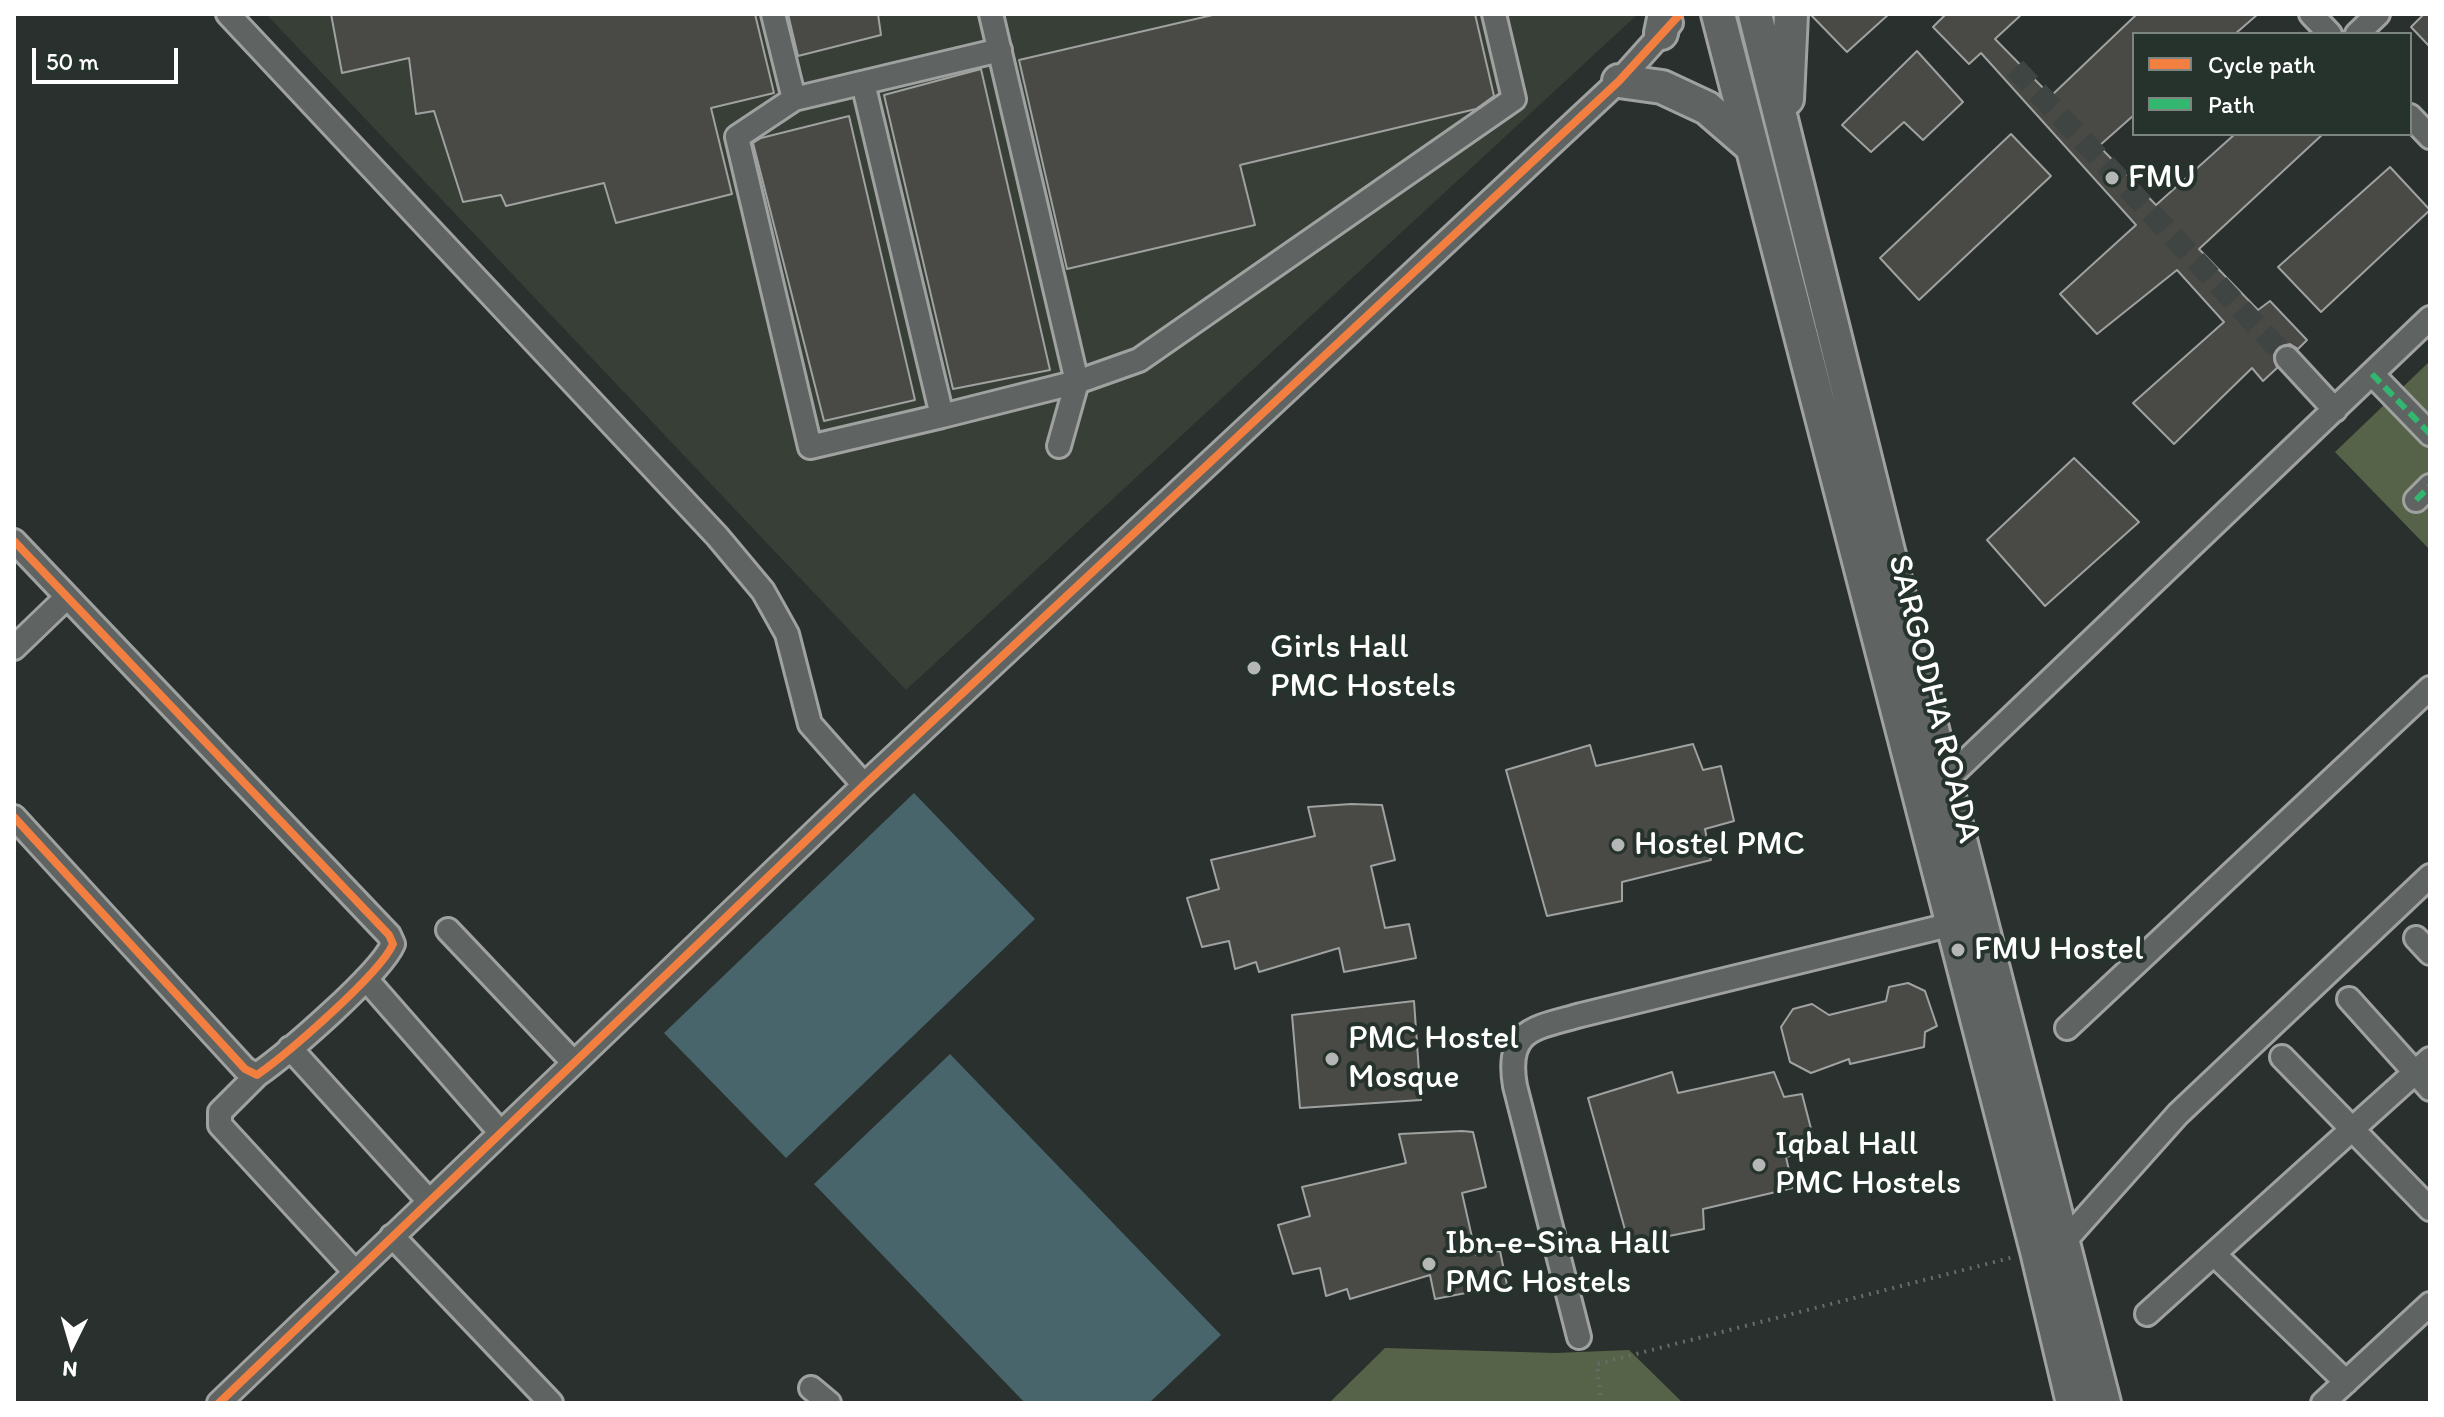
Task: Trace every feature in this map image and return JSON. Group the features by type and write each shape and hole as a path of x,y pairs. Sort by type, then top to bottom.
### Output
{"highway":[{"name":"SARGODHA ROADA","path":"1718,14 1953,924 2049,1247 2104,1403"},
{"name":"SARGODHA ROADA","path":"1755,14 1945,781 2049,1247 2066,1398"},
{"path":"1785,134 1791,14"},
{"path":"1619,81 1662,87 1707,108 1751,146"}],"street":[{"path":"228,14 717,536 763,591 787,634 810,724 864,785"},
{"path":"773,14 794,99"},
{"path":"991,14 1077,382 1059,446"},
{"path":"1000,50 794,99 737,137 810,447 1077,382 1139,360 1514,99 1494,14"},
{"path":"2311,14 2328,32"},
{"path":"2359,32 2378,14"},
{"path":"220,1402 864,785 1619,81 1668,20"},
{"path":"863,83 942,416"},
{"path":"2412,118 2430,137"},
{"path":"1945,781 2430,318"},
{"path":"2287,358 2335,410"},
{"path":"2372,374 2430,434"},
{"path":"14,541 389,935 393,944 389,954 366,979 257,1075 220,1112 220,1125 355,1272"},
{"path":"14,648 67,597"},
{"path":"2067,1028 2430,688"},
{"path":"14,817 245,1069 257,1075"},
{"path":"2049,1247 2178,1114 2430,876"},
{"path":"1579,1337 1515,1086 1511,1066 1517,1044 1531,1030 1581,1015 1953,924"},
{"path":"448,930 573,1062"},
{"path":"366,979 500,1132"},
{"path":"2147,1314 2352,1130 2425,1074 2349,999"},
{"path":"290,1048 428,1200"},
{"path":"2282,1057 2430,1209"},
{"path":"392,1236 551,1403"},
{"path":"2214,1254 2346,1382"},
{"path":"2323,1403 2430,1304"},
{"path":"811,1388 829,1403"}],"path":[{"path":"1601,1403 1597,1364 2049,1247"}],"shaded area":[{"path":"266,14 1638,14 906,690"}],"green space":[{"path":"2430,361 2430,550 2335,452"},
{"path":"1385,1348 1555,1353 1629,1350 1683,1403 1329,1403"}],"water":[{"path":"914,793 1035,919 786,1158 664,1033"},
{"path":"950,1054 1221,1335 1149,1403 1025,1403 814,1184"}],"building":[{"path":"331,14 755,14 774,93 711,108 732,194 616,223 604,183 506,206 501,195 463,202 434,111 416,114 409,58 342,73"},
{"path":"788,14 878,14 881,35 798,56"},
{"path":"1217,14 1475,14 1494,96 1476,109 1240,165 1255,225 1067,269 1019,60"},
{"path":"1810,14 1889,14 1847,52"},
{"path":"1946,14 2022,14 1995,39 2051,96 2137,14 2258,14 2237,32 2132,32 2132,117 2099,146 2156,205 2233,136 2321,136 2199,249 2258,310 2270,301 2307,340 2298,349 2290,344 2278,347 2274,355 2277,368 2263,381 2252,368 2174,444 2133,403 2224,322 2177,270 2097,334 2060,294 2136,225 1981,53 1969,64 1933,27"},
{"path":"2424,14 2430,14 2430,47 2411,27"},
{"path":"1917,51 1963,102 1923,140 1904,122 1871,152 1842,125"},
{"path":"981,69 1050,370 953,389 884,95"},
{"path":"849,116 915,400 824,421 753,143 761,138"},
{"name":"FMU","path":"2011,134 2051,176 1919,300 1880,258"},
{"path":"2390,167 2430,210 2321,312 2278,267"},
{"path":"2074,458 2139,522 2045,606 1987,540"},
{"name":"Hostel PMC","path":"1693,744 1703,770 1721,766 1734,821 1705,829 1711,860 1622,882 1622,901 1547,916 1506,770 1590,745 1596,766"},
{"path":"1382,805 1395,860 1371,866 1385,928 1409,924 1416,958 1344,972 1339,948 1259,972 1256,962 1235,969 1229,941 1202,947 1187,898 1219,889 1211,860 1315,836 1308,807"},
{"path":"1908,983 1925,991 1937,1026 1925,1032 1924,1047 1850,1064 1849,1059 1811,1073 1790,1062 1781,1027 1793,1009 1812,1004 1829,1015 1886,1001 1889,987"},
{"path":"1414,1001 1421,1100 1300,1108 1292,1015"},
{"path":"1672,1072 1678,1093 1774,1072 1784,1097 1802,1094 1816,1148 1786,1157 1793,1188 1703,1209 1704,1229 1629,1244 1588,1098"},
{"path":"1473,1132 1486,1187 1462,1193 1476,1255 1500,1251 1507,1285 1435,1299 1430,1275 1350,1299 1347,1289 1326,1296 1320,1268 1293,1274 1278,1225 1310,1216 1302,1187 1406,1163 1399,1134"}],"tunnel":[{"path":"2015,68 2287,358"}],"marked path":[{"path":"2372,374 2430,434"},
{"path":"2416,500 2430,486"}],"cycle path":[{"path":"219,1403 864,785 1619,81 1680,14"},
{"path":"14,541 389,935 393,944 352,993 257,1075 245,1069 14,817"}],"place":[{"name":"FMU","path":"2112,178"},
{"name":"Girls Hall PMC Hostels","path":"1254,668"},
{"name":"Hostel PMC","path":"1618,845"},
{"name":"FMU Hostel","path":"1958,950"},
{"name":"PMC Hostel Mosque","path":"1332,1059"},
{"name":"Iqbal Hall PMC Hostels","path":"1759,1165"},
{"name":"Ibn-e-Sina Hall PMC Hostels","path":"1429,1264"}]}
